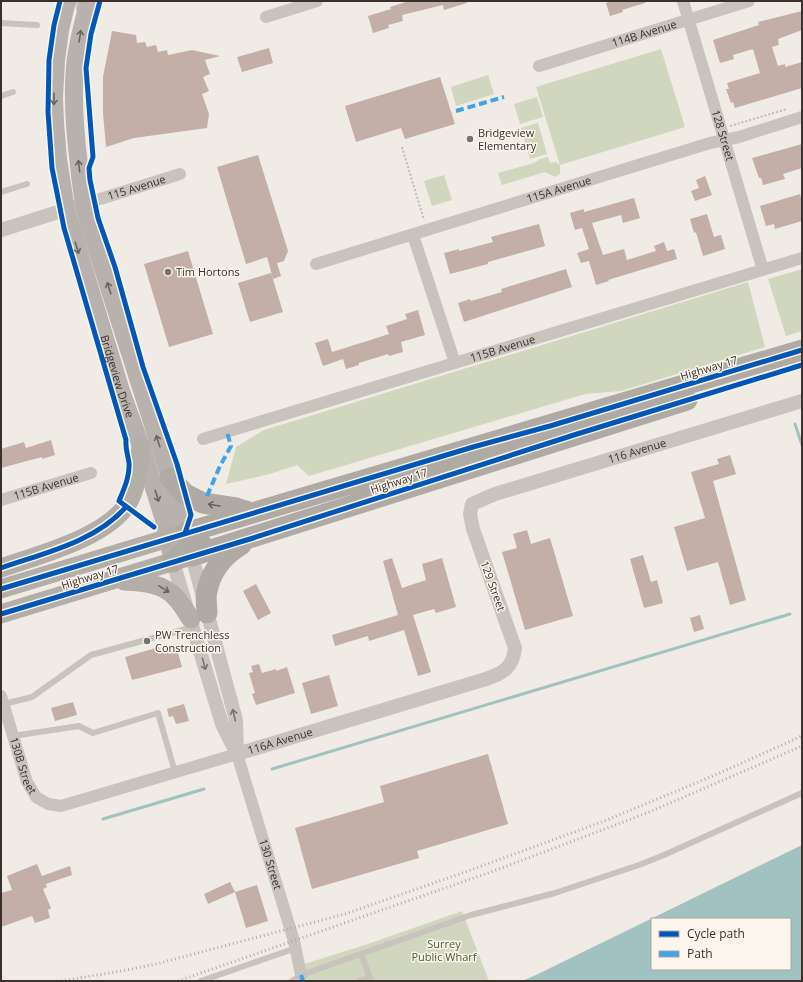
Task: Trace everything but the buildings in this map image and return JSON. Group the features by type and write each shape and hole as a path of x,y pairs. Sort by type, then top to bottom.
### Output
{"highway":[{"name":"Highway 17","path":"1,614 112,580 252,513 472,447 550,426 802,350"},
{"name":"Highway 17","path":"1,589 181,548 250,538 802,364"},
{"path":"1,568 77,541 103,528 111,522 126,506 131,498 137,476 141,446"},
{"path":"181,548 416,473 472,447"},
{"path":"170,478 185,494 202,503 236,508 252,513"},
{"path":"112,580 147,582 162,587 175,597 197,619 213,572 229,552 250,538"}],"main road":[{"name":"Bridgeview Drive","path":"68,1 60,30 56,60 54,98 58,160 66,210 120,391 141,446 165,524 181,548"},
{"name":"Bridgeview Drive","path":"84,6 75,67 74,100 76,134 84,204 89,225 170,478 181,548"}],"street":[{"path":"266,17 318,1"},
{"name":"128 Street","path":"683,1 763,270"},
{"name":"114B Avenue","path":"539,66 749,1"},
{"name":"115A Avenue","path":"316,264 710,143 725,141 802,117"},
{"name":"115 Avenue","path":"1,230 180,174"},
{"path":"413,235 456,363"},
{"name":"115B Avenue","path":"203,439 802,258"},
{"name":"116 Avenue","path":"472,504 496,494 802,400"},
{"name":"115B Avenue","path":"1,500 91,473"},
{"name":"129 Street","path":"472,504 470,514 473,529 515,648 514,658 509,667"},
{"name":"130 Street","path":"181,548 197,619 236,720 237,754"},
{"name":"130 Street","path":"181,548 222,724 237,754 296,948 302,978"},
{"name":"116A Avenue","path":"48,804 61,806 237,754 496,676 509,667"},
{"name":"130B Street","path":"2,700 27,782 36,797 48,804"}],"lane":[{"path":"1,22 37,25"},
{"path":"1,96 13,92"},
{"path":"1,192 27,184"},
{"path":"2,700 32,697 91,655 197,619"},
{"path":"13,736 79,726 93,733 158,713 175,772"},
{"path":"302,978 361,954 471,915 555,892 640,865 802,793"},
{"path":"201,981 296,948"},
{"path":"359,981 371,979 361,954"}],"path":[{"path":"728,127 787,109"},
{"path":"402,147 426,224"}],"green space":[{"path":"661,49 685,127 560,165 536,87"},
{"path":"488,75 494,94 456,106 451,87"},
{"path":"537,97 543,117 520,124 514,104"},
{"path":"538,123 547,154 530,159 521,128"},
{"path":"548,157 550,163 556,162 560,165 560,174 555,177 545,172 502,185 498,173 534,163 540,159"},
{"path":"444,175 452,200 432,206 424,181"},
{"path":"802,269 802,331 786,336 768,279"},
{"path":"748,282 765,347 621,391 585,394 309,476 297,465 270,474 226,484 236,447 264,430"},
{"name":"Surrey Public Wharf","path":"462,911 489,981 302,981 298,966 368,944"}],"water":[{"path":"802,845 802,981 522,981 651,919 651,970 791,970 791,918 653,918"}],"waterway":[{"path":"795,424 802,445"},
{"path":"272,769 790,614"},
{"path":"103,819 204,789"}],"railway":[{"path":"61,981 156,964 345,914 607,820 715,775 802,736"},
{"path":"178,981 491,872 647,813 802,746"}],"marked path":[{"path":"456,111 504,97"},
{"path":"207,496 220,466 231,446 227,432"},
{"path":"301,975 303,981"}],"cycle path":[{"path":"60,1 54,25 49,60 48,112 52,168 64,228 126,440 129,473 119,501 154,527"},
{"path":"100,1 91,34 86,68 93,157 89,168 90,180 98,218 115,267 143,367 177,464 191,515 185,533"},
{"path":"1,589 802,350"},
{"path":"1,614 250,539 577,434 802,365"},
{"path":"1,568 84,538 113,519 126,507"}],"place":[{"name":"Bridgeview Elementary","path":"470,139"},
{"name":"Tim Hortons","path":"168,272"},
{"name":"PW Trenchless Construction","path":"147,641"}]}
